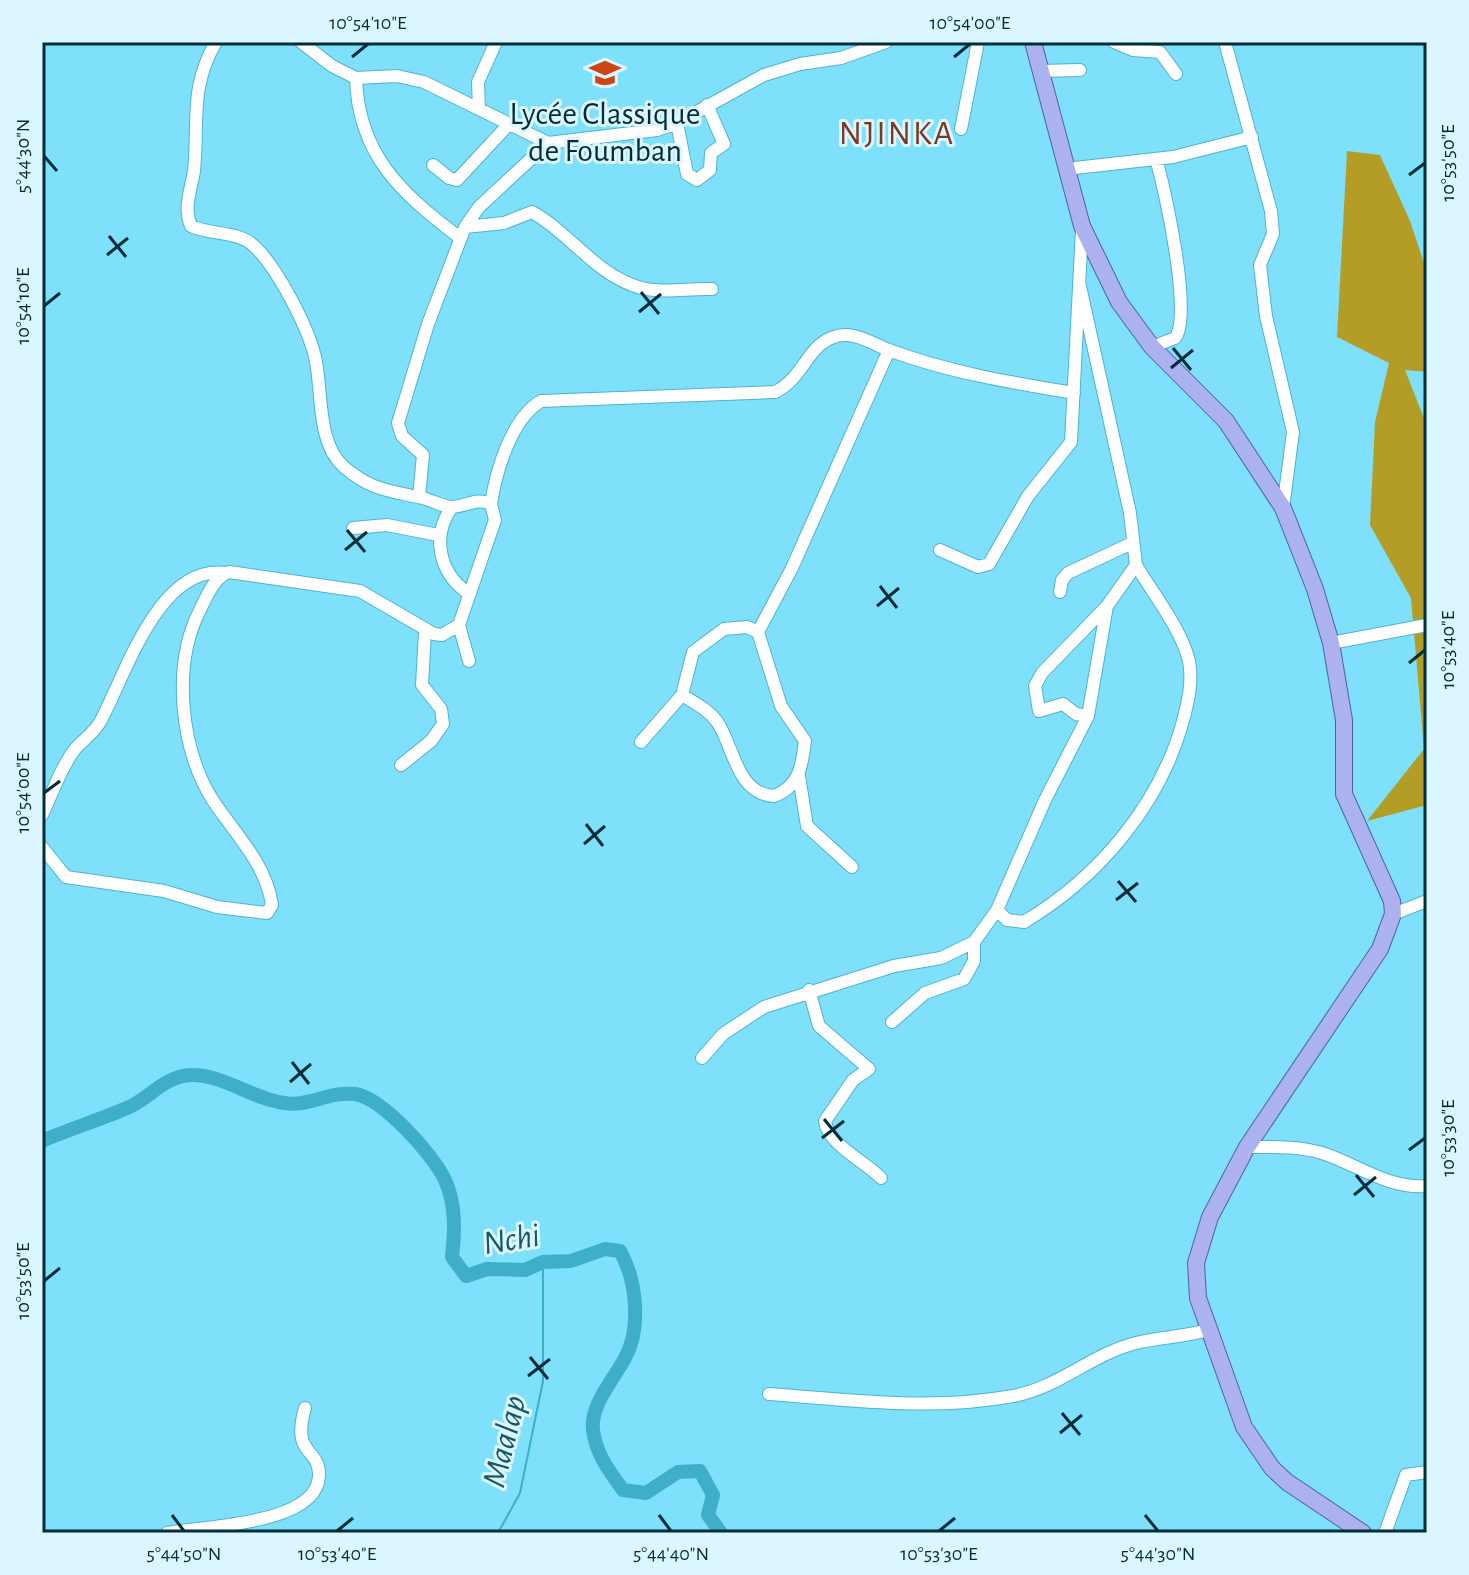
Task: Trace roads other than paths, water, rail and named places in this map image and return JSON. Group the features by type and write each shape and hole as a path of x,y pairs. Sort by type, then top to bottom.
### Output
{"main road":[{"path":"1033,42 1082,226 1119,302 1152,347 1226,421 1283,508 1315,589 1331,643 1344,720 1344,794 1355,826 1385,881 1393,914 1380,949 1247,1147 1219,1197 1199,1245 1196,1284 1208,1330 1237,1413 1260,1453 1287,1482 1363,1533"}],"street":[{"path":"216,42 195,94 194,168 187,219 191,226 200,231 234,236 254,246 281,284 315,354 327,435 341,465 380,491 419,497 452,507 483,500 491,504"},
{"path":"301,42 332,66 356,78 397,76 424,82 548,143 647,133 677,123 764,75 800,64 841,58 886,42"},
{"path":"479,108 478,82 496,42"},
{"path":"961,129 978,42"},
{"path":"1114,42 1133,50 1160,52 1176,74"},
{"path":"1225,42 1273,226 1260,265 1266,316 1293,432 1283,508"},
{"path":"1040,71 1080,70"},
{"path":"356,78 357,105 377,157 392,180 414,202 462,232 504,223 532,212 585,256 627,283 654,289 712,289"},
{"path":"677,123 687,174 697,180 710,170 711,153 724,144 707,105"},
{"path":"433,165 449,178 457,180 508,125"},
{"path":"1066,169 1156,159 1252,137"},
{"path":"419,497 423,455 402,436 398,423 462,232 479,207 548,143"},
{"path":"1152,347 1175,338 1181,323 1177,261 1156,159"},
{"path":"940,550 978,567 989,564 1028,496 1068,448 1074,393 1073,349 1082,226"},
{"path":"997,910 1007,920 1024,922 1068,893 1137,818 1175,750 1188,702 1189,661 1136,565 1130,513 1080,286"},
{"path":"469,661 466,639 459,625 493,530 495,513 491,504 498,471 522,418 541,401 775,392 797,378 818,346 834,336 855,336 889,350 1018,384 1074,393"},
{"path":"852,867 807,826 799,776 805,741 781,706 758,632 792,568 889,350"},
{"path":"452,507 438,535 446,572 451,581 468,593"},
{"path":"353,528 387,525 438,535"},
{"path":"1060,592 1062,580 1068,573 1132,543"},
{"path":"1088,716 1076,714 1063,704 1039,711 1035,686 1042,673 1107,606 1136,565"},
{"path":"42,815 71,756 99,725 128,658 169,598 196,575 225,573 360,591 425,631 442,635 459,625"},
{"path":"42,847 66,877 164,891 217,907 267,913 271,901 259,868 202,778 184,701 182,666 189,633 210,590 225,573"},
{"path":"702,1058 723,1034 746,1016 809,990 894,966 941,958 974,942 997,910 1045,800 1088,716 1107,606"},
{"path":"1331,643 1427,625"},
{"path":"641,742 682,695 693,652 711,636 733,627 758,632"},
{"path":"401,765 431,741 443,724 441,709 422,685 425,631"},
{"path":"682,695 712,716 736,763 755,791 774,796 785,792 799,776"},
{"path":"1393,914 1427,901"},
{"path":"892,1022 925,993 964,979 974,961 974,942"},
{"path":"809,990 819,1026 869,1069 853,1080 825,1121 826,1128 840,1145 881,1178"},
{"path":"1247,1147 1320,1152 1375,1177 1415,1187 1427,1186"},
{"path":"769,1394 875,1405 1011,1396 1040,1389 1136,1343 1177,1339 1208,1330"},
{"path":"167,1533 284,1514 308,1500 319,1475 316,1462 300,1440 305,1408"},
{"path":"1385,1533 1406,1475 1427,1472"}],"waterway":[{"name":"Nchi","path":"42,1141 127,1108 181,1076 214,1078 284,1103 355,1094 379,1105 430,1156 445,1180 454,1218 452,1257 466,1276 487,1269 525,1270 543,1262 571,1261 605,1249 620,1251 633,1289 634,1332 625,1358 595,1411 593,1430 597,1447 623,1490 646,1493 678,1472 700,1471 713,1495 708,1515 721,1533"},
{"name":"Maalap","path":"498,1533 520,1493 543,1381 543,1262"}],"place":[{"name":"Lycée Classique de Foumban","path":"605,73"}],"district":[{"name":"NJINKA","path":"897,132"}]}
